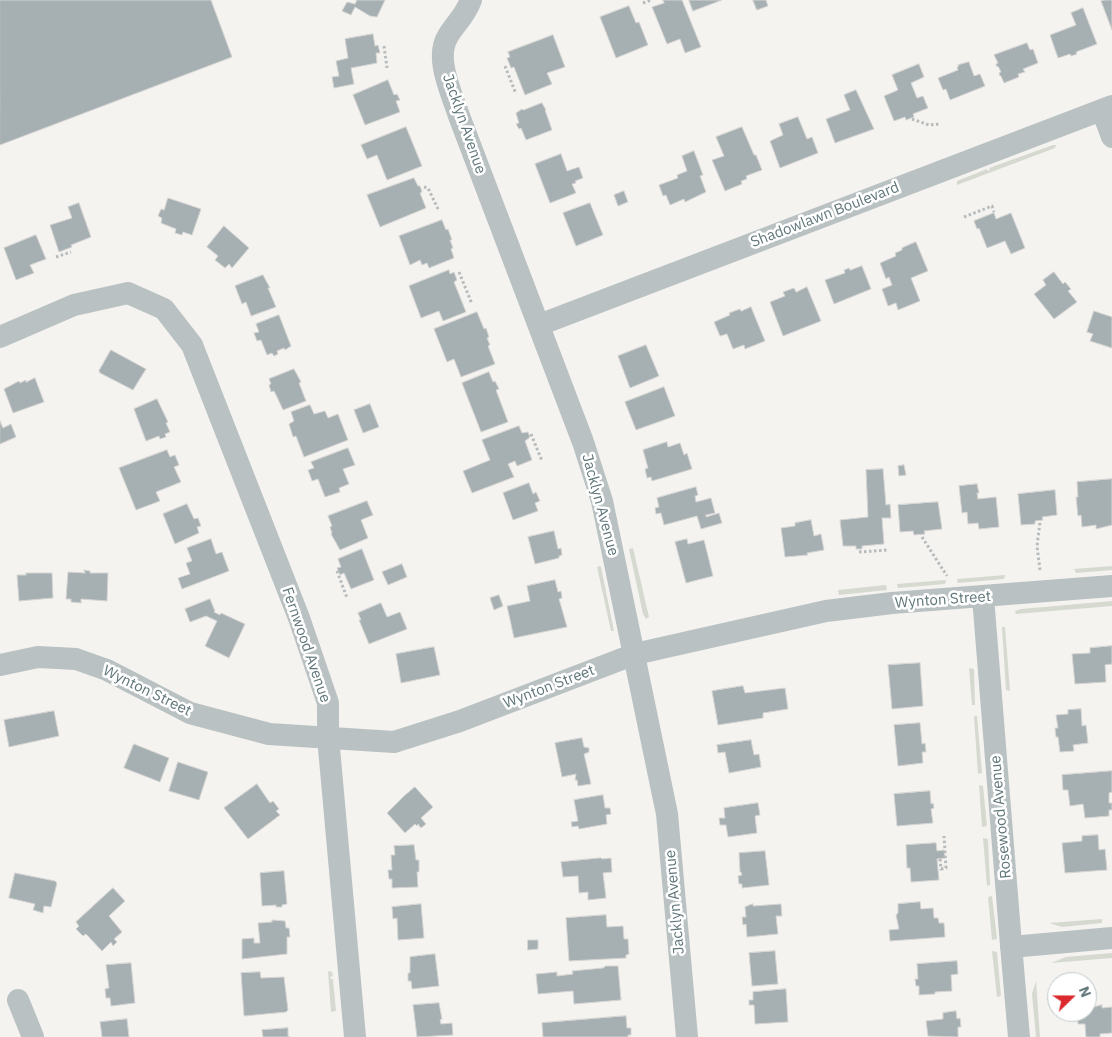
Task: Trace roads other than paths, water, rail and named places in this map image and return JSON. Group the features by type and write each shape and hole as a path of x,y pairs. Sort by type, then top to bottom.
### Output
{"street":[{"name":"Jacklyn Avenue","path":"471,0 465,15 446,38 442,54 443,65 459,116 597,482 635,654 667,814 686,1037"},
{"name":"Shadowlawn Boulevard","path":"539,325 1107,108"},
{"path":"1107,108 1112,137"},
{"name":"Fernwood Avenue","path":"0,337 74,305 128,293 164,309 192,345 299,618 328,703 328,737 355,1037"},
{"name":"Wynton Street","path":"0,665 38,657 76,659 107,670 190,713 269,734 394,742 460,721 635,654 832,611 892,603 1112,586"},
{"name":"Rosewood Avenue","path":"983,597 1020,1037"},
{"path":"1011,947 1112,938"},
{"path":"18,1000 33,1037"}]}
